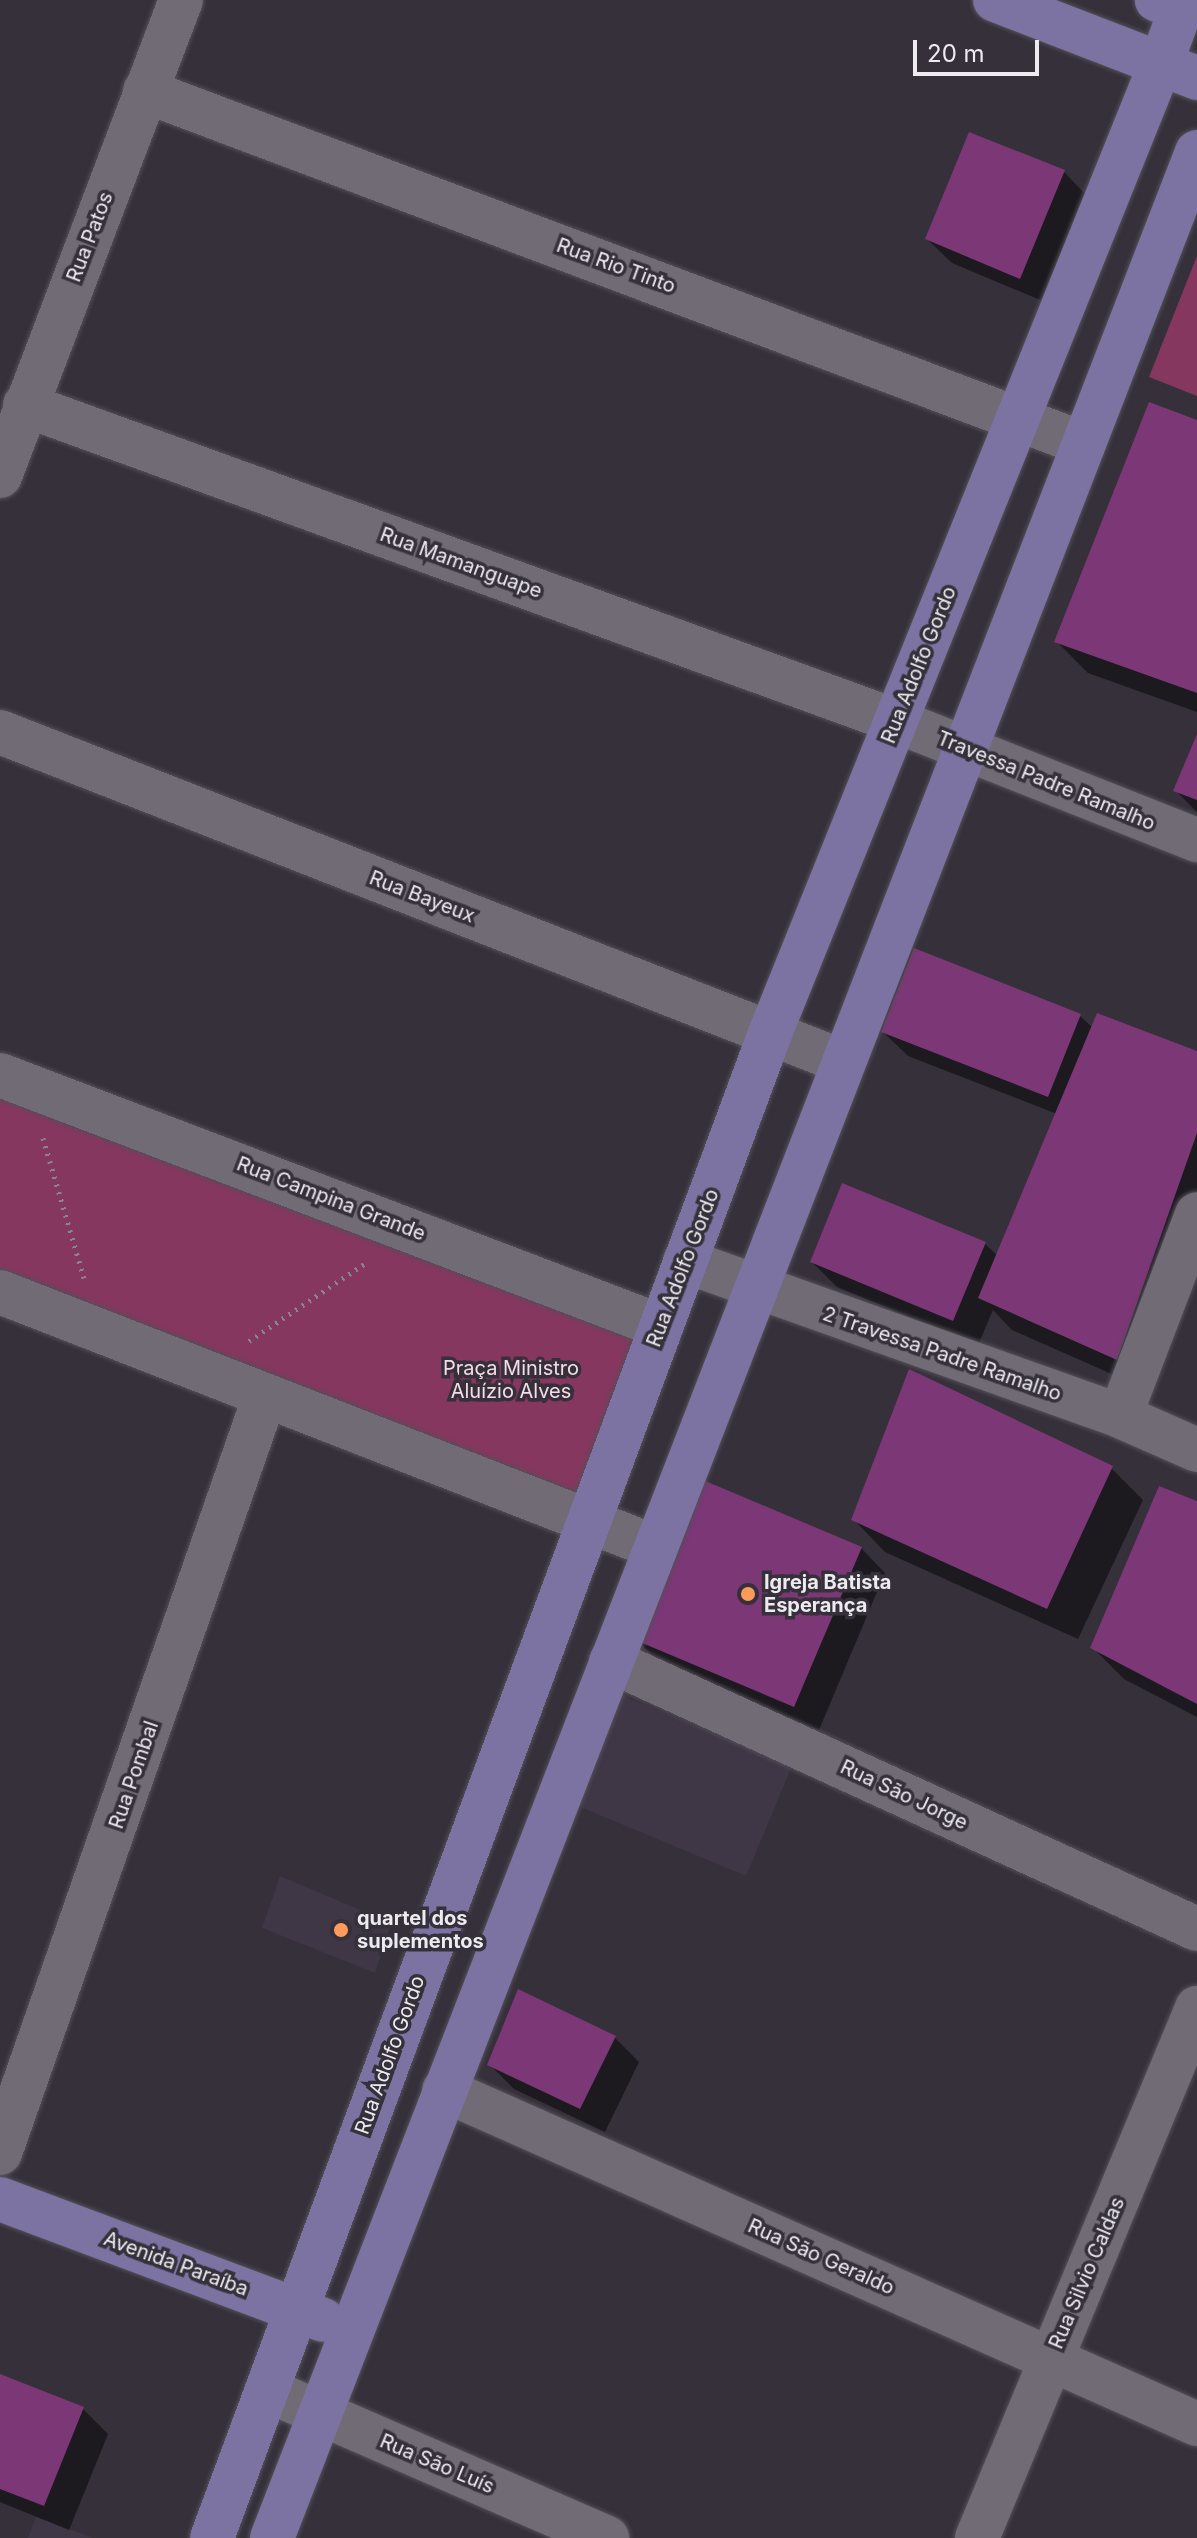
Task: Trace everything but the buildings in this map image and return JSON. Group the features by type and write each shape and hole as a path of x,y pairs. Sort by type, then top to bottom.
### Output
{"main road":[{"path":"995,0 1185,63"},
{"name":"Rua Adolfo Gordo","path":"212,2538 771,1031 1020,415 1185,63 1174,3"},
{"path":"272,2538 1197,152"},
{"name":"Avenida Paraíba","path":"0,2199 350,2332"}],"street":[{"name":"Rua Patos","path":"0,476 181,0"},
{"name":"Rua Rio Tinto","path":"145,91 1020,415 1084,444"},
{"name":"Rua Mamanguape","path":"25,405 896,721"},
{"name":"Travessa Padre Ramalho","path":"896,721 1197,840"},
{"name":"Rua Bayeux","path":"0,732 844,1062"},
{"name":"Rua Campina Grande","path":"0,1075 660,1326"},
{"path":"1120,1416 1197,1214"},
{"name":"2 Travessa Padre Ramalho","path":"685,1261 755,1289 1120,1416 1197,1450"},
{"path":"0,1292 655,1547"},
{"name":"Rua Pombal","path":"0,2153 265,1396"},
{"name":"Rua São Jorge","path":"611,1661 1197,1929"},
{"name":"Rua Silvio Caldas","path":"977,2538 1197,2008"},
{"name":"Rua São Geraldo","path":"444,2090 1197,2424"},
{"name":"Rua São Luís","path":"267,2390 607,2538"}],"path":[{"path":"41,1129 87,1288 73,1283"},
{"path":"256,1352 241,1346 375,1257 360,1251"}],"shaded area":[{"path":"619,1694 792,1766 746,1876 573,1804"},
{"name":"quartel dos suplementos","path":"280,1876 391,1923 375,1973 262,1928"},
{"path":"36,2517 94,2538 28,2538"}],"green space":[{"path":"1197,256 1197,396 1149,377"},
{"name":"Praça Ministro Aluízio Alves","path":"0,1092 640,1340 576,1497 0,1273"}],"place":[{"name":"Igreja Batista Esperança","path":"748,1594"},
{"name":"quartel dos suplementos","path":"341,1930"}]}
